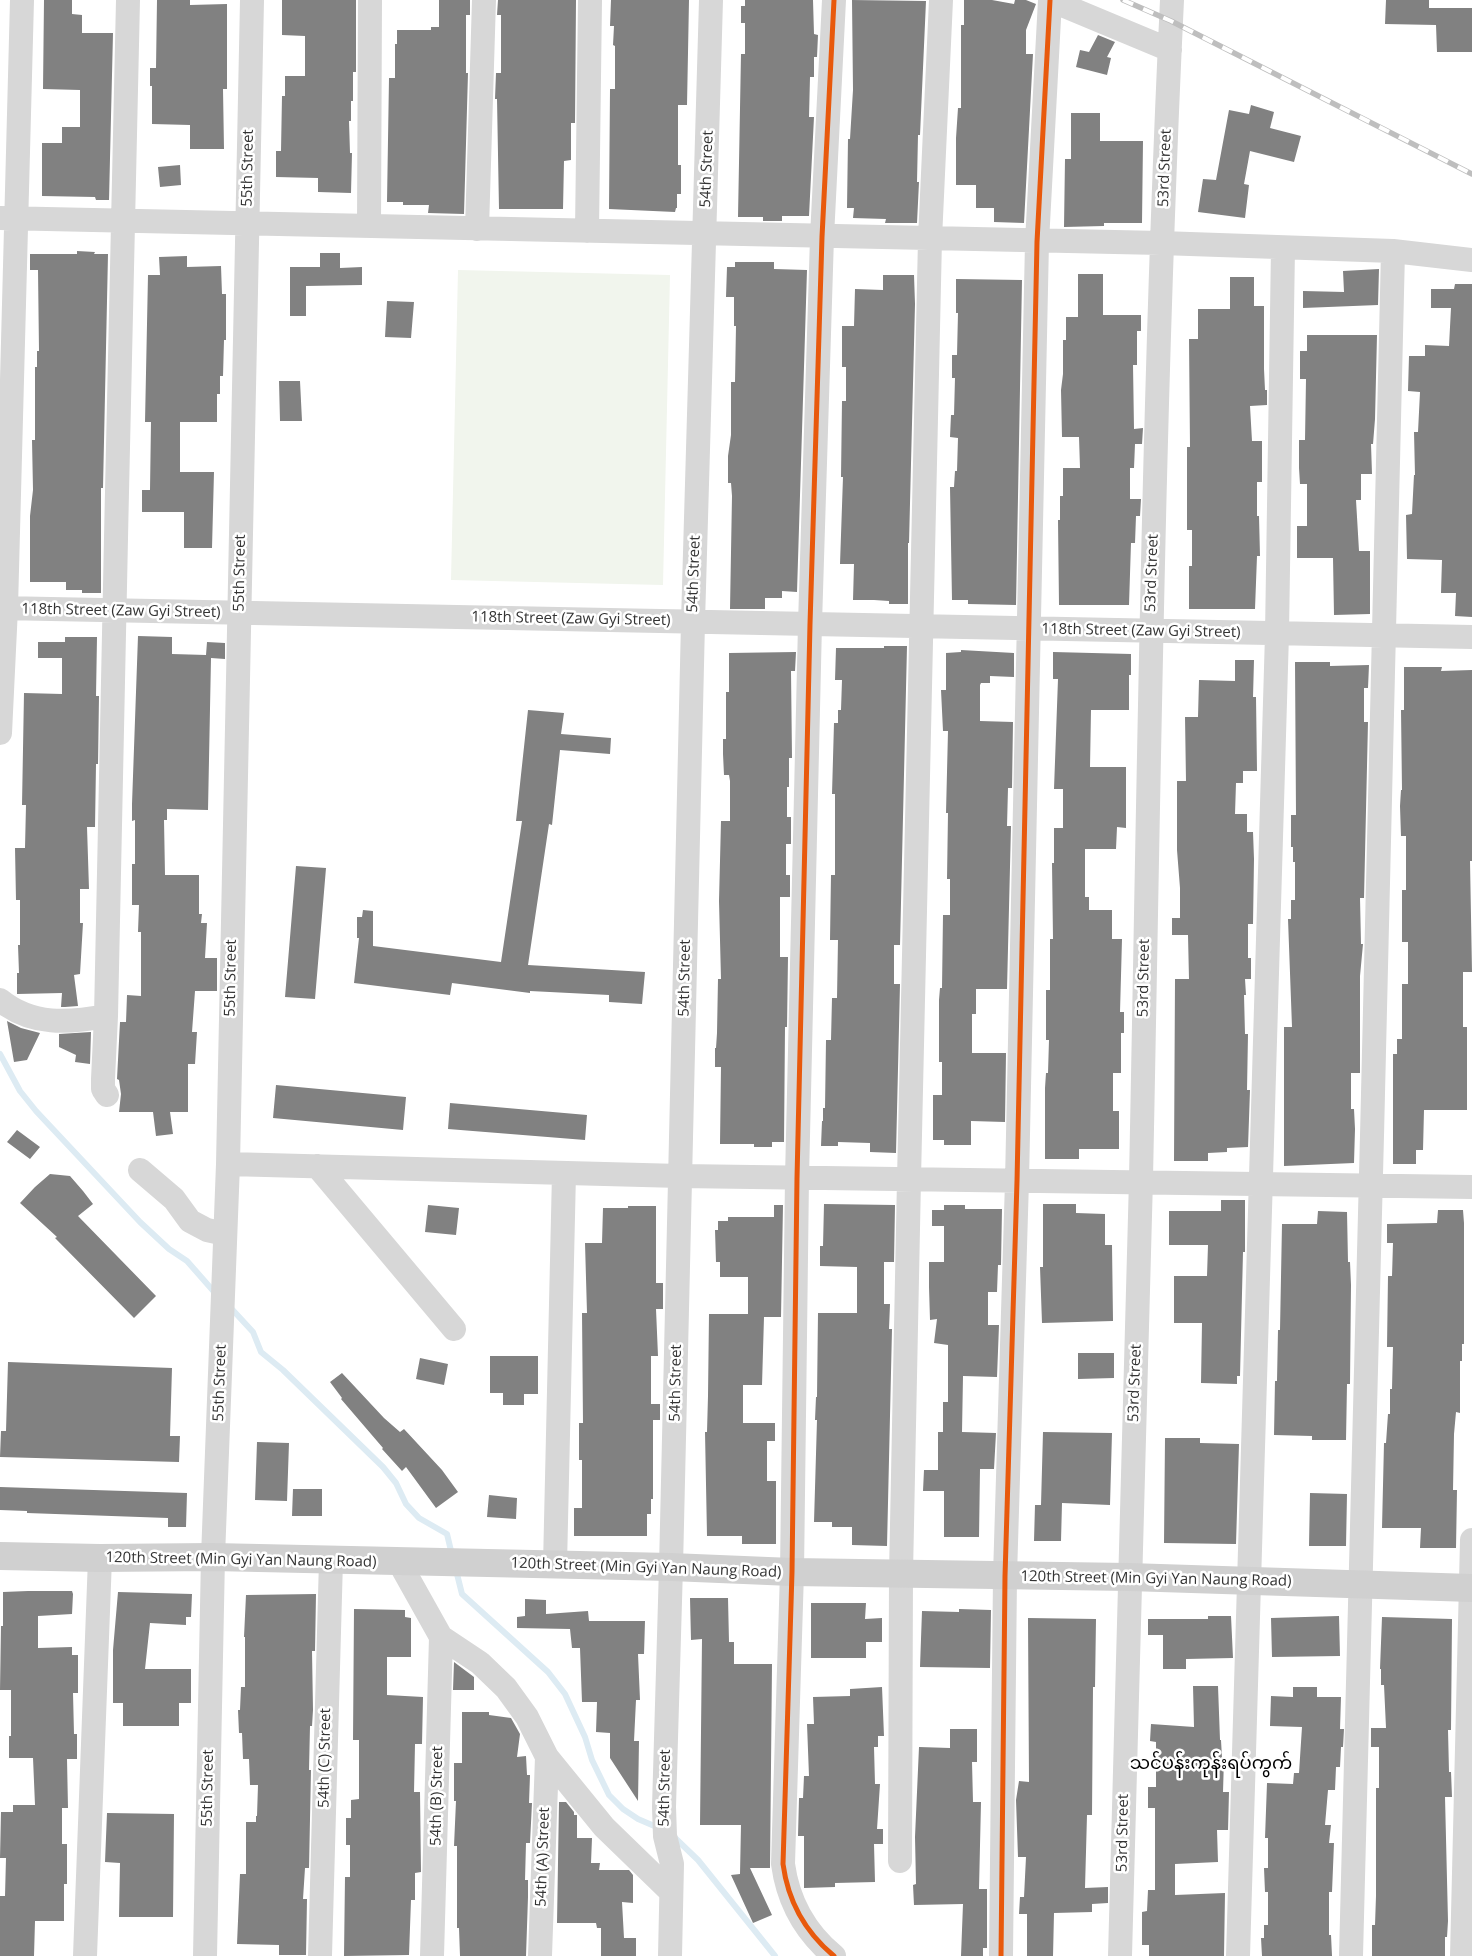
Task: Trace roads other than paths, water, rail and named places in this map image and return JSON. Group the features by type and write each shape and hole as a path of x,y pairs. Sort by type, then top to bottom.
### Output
{"main road":[{"name":"120th Street (Min Gyi Yan Naung Road)","path":"0,1556 100,1558 213,1557 672,1567 792,1572 1129,1577 1471,1588"}],"street":[{"path":"0,733 8,218 22,0"},
{"path":"107,1095 103,1089 116,610 122,221 128,0"},
{"name":"55th Street","path":"205,1956 213,1557 228,1164 252,0"},
{"path":"369,226 370,0"},
{"path":"477,228 484,0"},
{"path":"587,231 590,0"},
{"name":"54th Street","path":"670,1956 672,1864 665,1836 664,1807 672,1567 693,622 711,0"},
{"path":"834,0 822,237 810,624 797,1178 792,1572 783,1864 786,1885 797,1914 811,1934 834,1956"},
{"path":"900,1861 901,1574 921,626 930,240 941,0"},
{"path":"1001,1956 1005,1576 1017,1181 1037,242 1050,0 1170,50"},
{"name":"53rd Street","path":"1120,1956 1161,244 1172,0"},
{"path":"8,218 1161,244 1393,251 1472,260"},
{"path":"1238,1956 1277,634 1283,248"},
{"path":"1351,1956 1362,1585 1393,251"},
{"name":"118th Street (Zaw Gyi Street)","path":"3,608 1029,628 1383,637 1472,637"},
{"path":"0,1000 21,1012 50,1022 78,1021 106,1016"},
{"path":"228,1164 680,1176 1472,1187"},
{"path":"317,1166 454,1329"},
{"path":"140,1170 174,1199 190,1221 207,1230 225,1234"},
{"path":"555,1565 564,1173"},
{"path":"1462,1956 1472,1540"},
{"path":"85,1956 100,1558"},
{"name":"54th (C) Street","path":"320,1956 330,1560"},
{"path":"411,1562 440,1637 480,1663 506,1688 527,1717 547,1757 604,1828 671,1892"},
{"name":"54th (B) Street","path":"432,1956 440,1637"},
{"name":"54th (A) Street","path":"540,1956 547,1757"}],"waterway":[{"path":"0,1054 20,1091 36,1111 140,1222 169,1249 187,1261 216,1294"},
{"path":"229,1306 253,1332 261,1352 283,1370 383,1467 396,1483 406,1504 419,1518 447,1534 452,1555"},
{"path":"456,1570 462,1594 548,1672 565,1694 585,1737 592,1760 609,1795 623,1809 638,1819 659,1828"},
{"path":"672,1835 698,1860 775,1956"}],"railway":[{"path":"1123,0 1171,21 1472,174"}],"district":[{"name":"သင်ပန်းကုန်းရပ်ကွက်","path":"1211,1764"}]}
